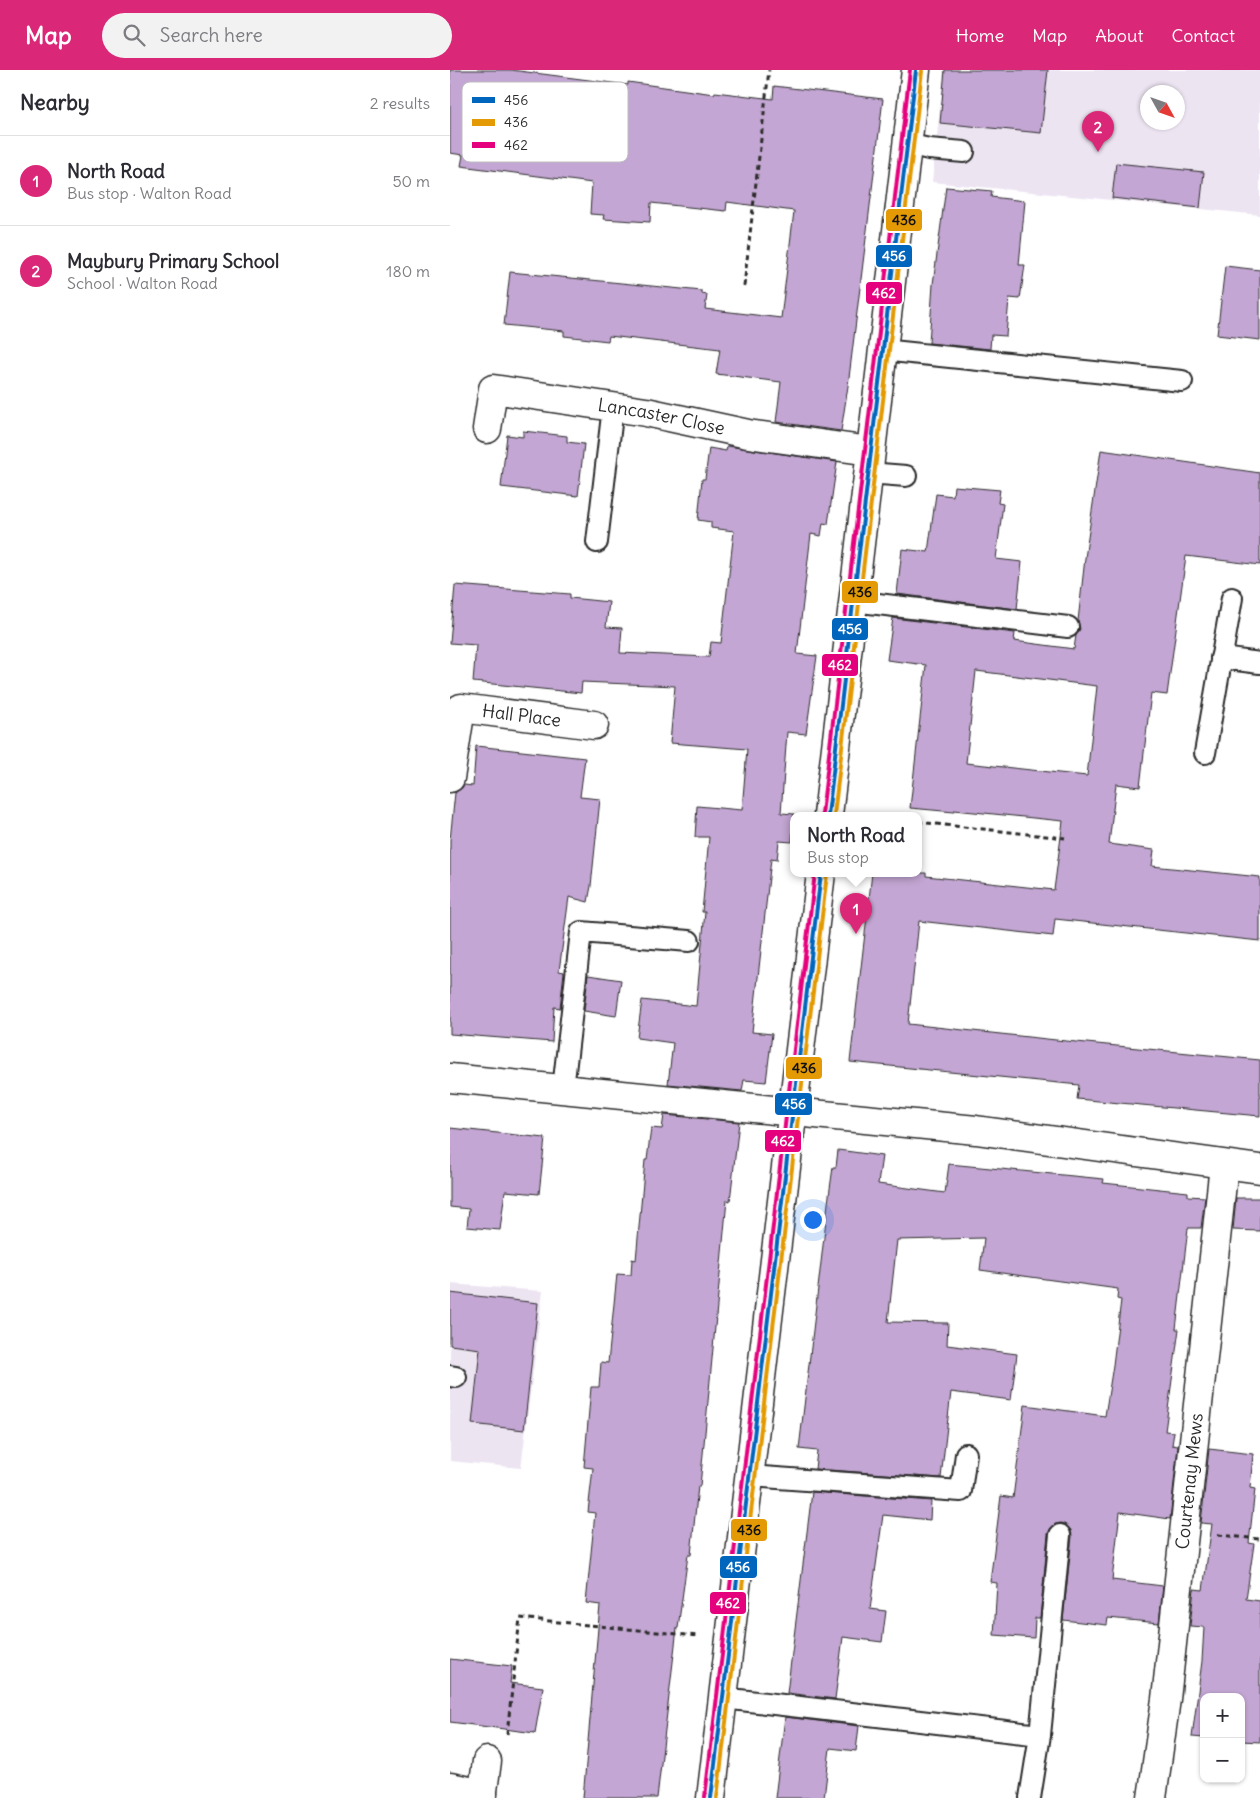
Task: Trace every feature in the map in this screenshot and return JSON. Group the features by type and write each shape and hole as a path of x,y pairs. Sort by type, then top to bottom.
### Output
{"street":[{"path":"828,812 916,70"},
{"name":"Lancaster Close","path":"487,429 493,389 646,412 869,462"},
{"name":"Hall Place","path":"450,778 461,708 594,725"},
{"path":"711,1798 822,877"},
{"path":"450,1078 976,1130 1260,1169"},
{"name":"Courtenay Mews","path":"1152,1798 1166,1700 1224,1165"},
{"path":"450,1787 483,1796 487,1761"}],"lane":[{"path":"907,144 964,152"},
{"path":"882,350 1182,381"},
{"path":"597,542 613,407"},
{"path":"869,462 906,476"},
{"path":"1205,753 1232,598"},
{"path":"853,601 1068,627"},
{"path":"1221,658 1260,663"},
{"path":"563,1089 581,932 689,941"},
{"path":"750,1476 961,1491 966,1454"},
{"path":"1030,1798 1040,1735 1060,1535"},
{"path":"723,1698 1040,1735"}],"path":[{"path":"744,286 769,70"},
{"path":"922,822 1065,838"},
{"path":"1184,1531 1260,1539"},
{"path":"507,1735 520,1618 700,1636"}],"shaded area":[{"path":"944,70 1260,70 1260,215 932,182"},
{"path":"450,1284 543,1291 521,1468 450,1461"}],"building":[{"path":"450,70 511,70 605,82 462,82 462,155 450,153"},
{"path":"945,70 1048,70 1041,133 940,123"},
{"path":"628,82 714,94 715,92 773,99 774,86 883,99 841,431 776,422 781,382 716,374 720,349 609,336 608,341 564,336 564,331 504,325 510,272 702,291 702,294 707,295 705,309 781,318 794,211 727,202 726,211 651,203 650,222 603,219 604,215 590,214 592,183 461,166 462,160 628,162"},
{"path":"1116,163 1204,172 1200,208 1112,198"},
{"path":"946,187 992,191 991,197 1025,201 1019,265 1025,265 1020,299 1009,298 1006,336 991,335 990,349 929,343 933,284"},
{"path":"1225,266 1260,270 1260,340 1217,335"},
{"path":"523,431 567,436 567,442 584,444 578,496 501,487 507,435 523,437"},
{"path":"727,446 837,462 828,524 823,523 821,536 811,534 797,654 817,656 806,734 787,732 781,813 790,814 790,842 779,841 777,860 771,859 752,1032 772,1034 766,1082 744,1080 742,1091 668,1084 673,1043 637,1038 642,1000 696,1006 705,912 702,912 709,837 695,837 697,806 742,810 747,749 670,743 675,686 582,682 581,693 473,682 476,645 450,643 455,585 570,594 570,598 609,602 606,627 622,628 620,653 709,657 711,642 721,643 734,531 711,528 711,522 698,520 702,479 705,479 709,448 726,451"},
{"path":"1101,450 1260,473 1260,565 1186,556 1167,695 1151,693 1140,787 1116,784 1109,844 1154,850 1152,866 1260,877 1260,941 1055,919 1053,936 919,921 908,1024 1260,1060 1260,1116 1077,1099 1079,1085 850,1062 872,877 922,877 922,873 926,873 926,876 1054,890 1063,821 954,810 954,812 910,808 926,665 887,660 893,618 1015,633 1014,641 1074,649 1076,635 1080,629 1078,621","holes":["976,671 1097,686 1087,776 966,763"]},
{"path":"954,486 1000,490 998,503 1003,504 996,559 1022,562 1017,609 897,594 902,549 928,552 936,494 953,496"},
{"path":"476,746 585,758 580,797 600,799 588,902 569,897 559,971 564,972 560,1008 554,1007 552,1042 450,1034 450,840 455,793 464,785 473,786"},
{"path":"588,975 621,980 616,1016 584,1011"},
{"path":"664,1115 739,1122 730,1201 727,1200 700,1486 698,1486 691,1555 688,1555 677,1628 657,1798 583,1798 600,1605 586,1603 595,1513 588,1512 593,1468 584,1467 591,1387 599,1387 601,1362 608,1363 617,1274 631,1275 632,1259 636,1260 645,1160 647,1160 651,1128 662,1129"},
{"path":"450,1128 545,1138 539,1194 505,1191 500,1230 467,1227 469,1209 450,1207"},
{"path":"838,1150 882,1156 878,1184 945,1193 949,1164 1104,1179 1103,1183 1188,1192 1188,1196 1205,1197 1201,1228 1188,1228 1176,1329 1179,1329 1165,1431 1174,1432 1172,1445 1178,1446 1170,1519 1120,1512 1112,1580 1163,1586 1159,1623 1108,1618 1107,1625 1063,1620 1072,1536 1071,1530 1061,1523 1055,1524 1048,1534 1040,1618 1035,1618 1034,1638 994,1635 997,1583 990,1582 1001,1496 1013,1498 1025,1405 1105,1416 1121,1300 1117,1299 1118,1289 980,1270 984,1238 897,1240 888,1322 948,1323 947,1345 1017,1354 1011,1400 951,1392 941,1478 815,1469 817,1451 799,1449 828,1203 833,1167 836,1167"},
{"path":"1236,1198 1260,1198 1260,1231 1233,1230"},
{"path":"450,1293 538,1303 524,1430 472,1424 480,1349 450,1345"},
{"path":"1209,1449 1253,1454 1250,1488 1255,1489 1249,1543 1254,1544 1246,1599 1260,1601 1260,1742 1245,1741 1245,1693 1200,1693 1200,1738 1192,1737 1202,1661 1204,1627 1190,1626 1194,1589 1203,1590 1212,1524 1201,1523"},
{"path":"812,1492 931,1501 930,1520 883,1515 870,1609 886,1611 882,1642 843,1637 835,1699 787,1693"},
{"path":"450,1659 512,1666 510,1683 543,1687 535,1733 450,1722"},
{"path":"785,1717 859,1726 856,1751 830,1748 824,1798 775,1798"}],"transit line":[{"name":"462","path":"822,812 910,70"},
{"name":"456","path":"828,812 916,70"},
{"name":"436","path":"834,812 922,71"},
{"name":"462","path":"705,1797 815,877"},
{"name":"456","path":"711,1798 821,877"},
{"name":"436","path":"717,1798 827,877"}],"place":[{"name":"Maybury Primary School","path":"1098,152"},
{"name":"North Road","path":"856,934"}]}
